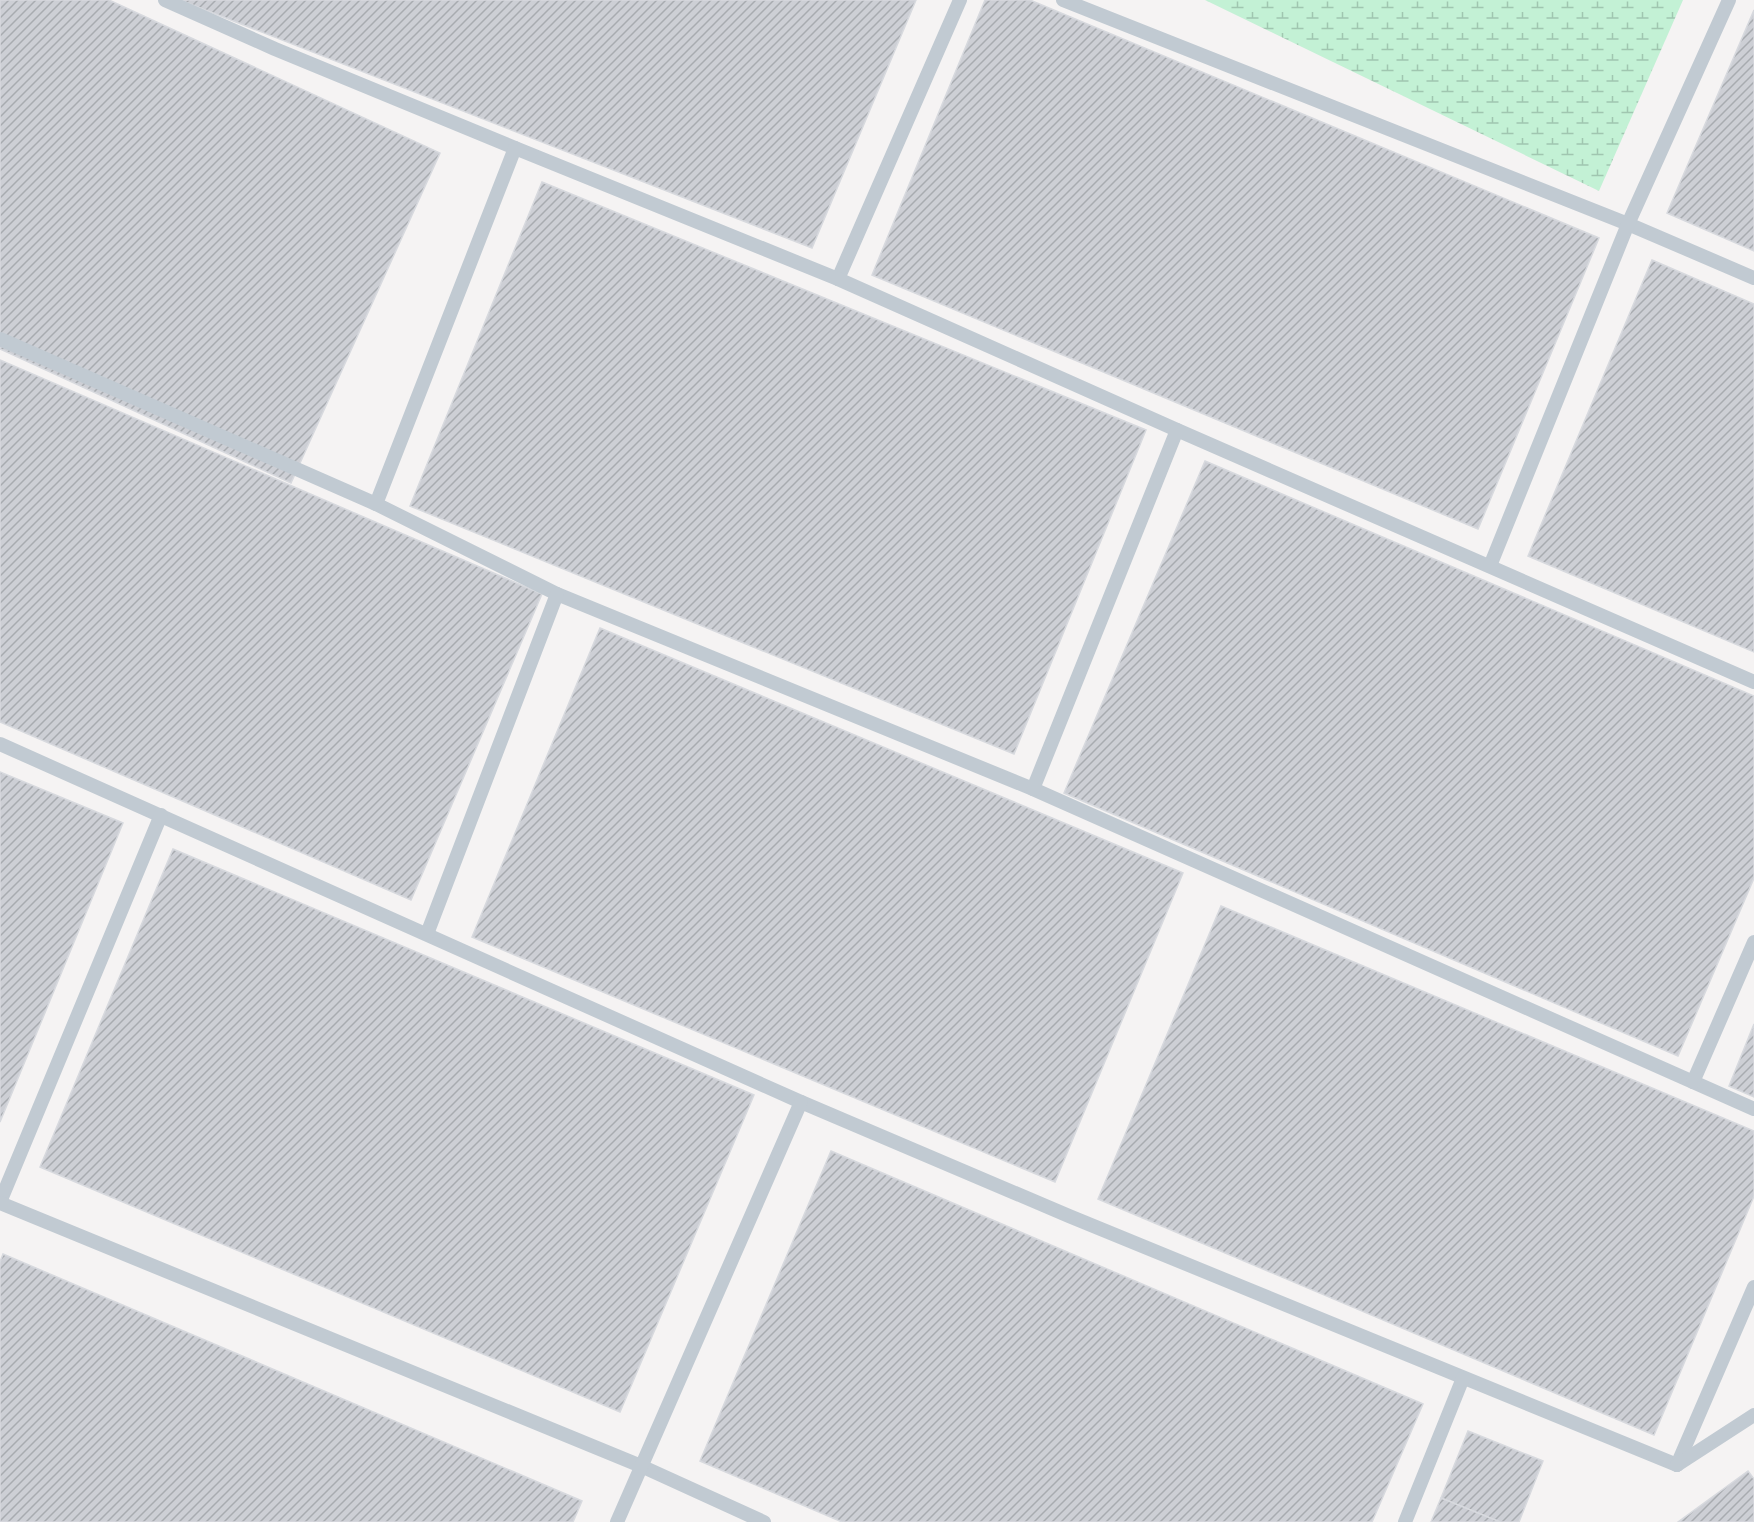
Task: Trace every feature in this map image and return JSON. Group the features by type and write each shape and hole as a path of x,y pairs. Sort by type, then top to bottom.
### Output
{"lane":[{"path":"165,0 274,49 838,279 1754,682"},
{"path":"838,279 960,0"},
{"path":"1063,0 1628,224 1754,278"},
{"path":"1490,566 1628,224 1729,0"},
{"path":"376,504 515,148"},
{"path":"0,339 376,504 557,594 1033,789 1754,1109"},
{"path":"1033,789 1177,430"},
{"path":"427,934 557,594"},
{"path":"0,744 801,1101 1069,1216 1677,1465"},
{"path":"161,815 0,1203 641,1466 764,1522"},
{"path":"1693,1082 1754,942"},
{"path":"617,1522 801,1101"},
{"path":"1677,1465 1754,1287"},
{"path":"1405,1522 1463,1378"},
{"path":"1677,1465 1754,1415"}],"green space":[{"path":"1205,0 1683,0 1599,191"}],"building":[{"path":"0,0 109,0 440,153 291,483 0,349"},
{"path":"180,0 916,0 812,248"},
{"path":"985,0 1030,0 1599,238 1478,529 872,275"},
{"path":"1754,10 1754,251 1667,213"},
{"path":"542,182 1146,430 1014,754 410,506"},
{"path":"1652,260 1754,304 1754,652 1528,556"},
{"path":"0,360 542,594 411,900 0,722"},
{"path":"1205,461 1754,696 1754,878 1678,1056 1064,793"},
{"path":"600,628 1183,873 1055,1182 472,937"},
{"path":"0,772 123,823 0,1122"},
{"path":"173,849 754,1095 620,1412 40,1167"},
{"path":"1221,906 1754,1131 1754,1196 1654,1435 1098,1199"},
{"path":"1754,1024 1754,1097 1729,1086"},
{"path":"831,1151 1423,1404 1372,1522 842,1522 700,1461"},
{"path":"3,1254 582,1501 573,1522 0,1522 0,1262"},
{"path":"1468,1431 1543,1461 1519,1522 1500,1522 1441,1498"},
{"path":"1748,1471 1754,1479 1754,1522 1678,1522"},
{"path":"1441,1498 1500,1522 1431,1522"}]}
